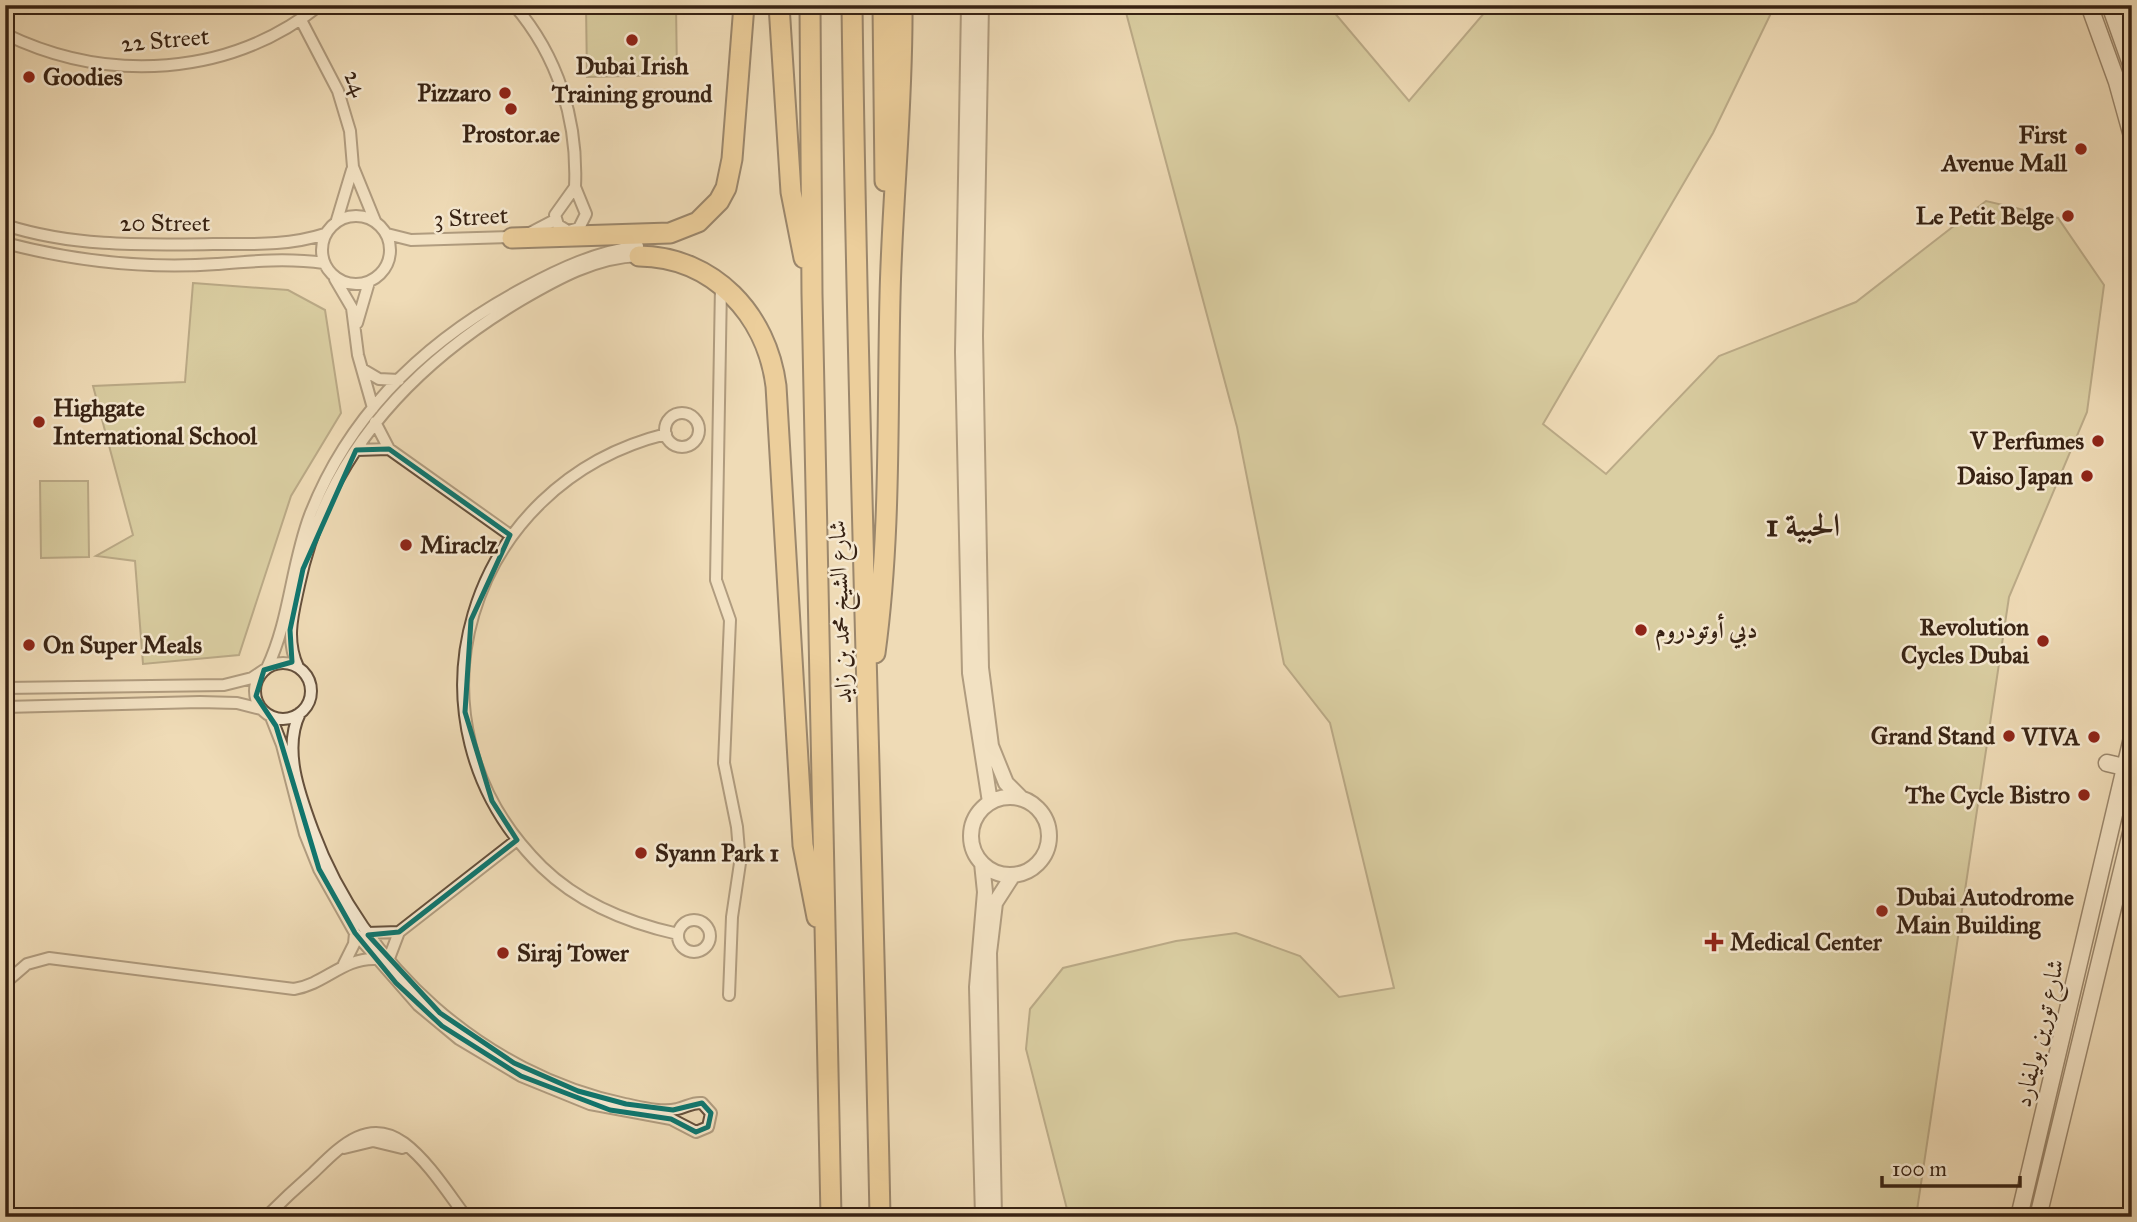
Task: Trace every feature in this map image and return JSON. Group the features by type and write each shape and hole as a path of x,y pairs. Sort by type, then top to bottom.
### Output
{"highway":[{"path":"512,238 670,233 684,229 709,213 722,195 730,174 744,5"},
{"path":"779,5 791,192 812,294"},
{"name":"شارع الشيخ محمد بن زايد","path":"810,5 812,294 831,1217"},
{"name":"شارع الشيخ محمد بن زايد","path":"852,5 857,368 869,699 880,1217"},
{"path":"869,699 886,555 890,293 883,5"},
{"path":"890,293 902,83 902,5"},
{"path":"638,251 693,239 721,219 734,200 742,166 741,51"},
{"path":"638,251 683,263 736,297 756,323 774,370 803,845 827,957"}],"main road":[{"path":"2089,5 2117,82 2132,136"},
{"path":"2098,5 2107,28 2112,29 2117,21"},
{"path":"2110,5 2132,67"},
{"name":"شارع تورين بوليفارد","path":"2019,1217 2132,738"},
{"path":"2107,763 2124,767"},
{"name":"شارع تورين بوليفارد","path":"2038,1214 2132,829"},
{"path":"2065,1024 2075,1025 2080,1039"},
{"path":"2025,1191 2029,1212 2038,1214"}],"street":[{"name":"22 Street","path":"5,34 75,60 116,66 158,67 204,61 241,50 301,20 320,5"},
{"name":"3 Street","path":"387,234 411,240 512,238 555,220 568,231 583,224 586,208 575,187 575,149 566,99 544,46 513,5"},
{"path":"969,5 963,365 970,673 990,802"},
{"path":"981,5 975,336 981,668 991,746 1006,783 1022,799 1036,807 1044,817 1049,840 1046,850 1033,867 1013,875 1002,874 982,863 975,853 971,831 981,810 990,802 1009,797 1022,799"},
{"name":"24","path":"301,20 338,91 349,131 353,167 375,221"},
{"name":"24","path":"337,220 353,167"},
{"path":"555,220 556,209 575,187"},
{"path":"356,326 369,282 386,267 390,245 387,234 375,221 350,215 337,220 325,234 321,249 324,263 344,291 356,326 362,369 373,408"},
{"name":"20 Street","path":"5,225 45,235 119,245 271,244 298,242 325,234"},
{"name":"20 Street","path":"5,243 82,260 123,264 284,260 324,263"},
{"path":"261,709 255,689 277,647 296,561 310,517 345,444 373,408 439,341 486,307 576,261 638,251"},
{"path":"5,707 200,702 237,703 261,709 271,717 282,745 304,834 330,891 361,933 440,1013 514,1063 579,1091 626,1104 673,1110 702,1103 711,1113 708,1127 696,1132 671,1119 610,1110 569,1097 521,1076 442,1026 375,959 361,933 333,878 309,819 292,750 293,730 311,691 308,679 298,667 291,649 290,630 303,569 339,478 375,422 438,356 499,313 566,275 638,251"},
{"path":"334,277 345,283 369,282"},
{"path":"721,285 716,580 730,620 724,763 737,827 740,863 732,917 729,995"},
{"path":"362,369 379,379 399,380"},
{"path":"375,422 389,449 510,536"},
{"path":"666,434 614,451 584,466 535,506 510,536 487,576 471,620 464,666 464,689 465,712 474,758 492,801 517,840 543,868 570,890 606,912 641,926 678,934"},
{"path":"356,450 389,449"},
{"path":"5,688 224,685 252,678 265,669 282,663 298,667"},
{"path":"271,717 286,719 300,713"},
{"path":"388,961 399,932 517,840"},
{"path":"982,863 985,892 977,987 983,1217"},
{"path":"994,1217 989,953 995,903 1013,875"},
{"path":"361,933 399,932"},
{"path":"344,964 361,933"},
{"path":"5,983 27,964 49,957 295,989 309,986 344,964 375,959"},
{"path":"266,1217 329,1157 350,1146 373,1141 397,1145 417,1157 466,1217"},
{"path":"5,1216 14,1217"}],"highlighted area":[{"path":"389,449 510,535 471,620 465,712 492,801 517,840 399,932 368,935 440,1013 514,1063 578,1091 626,1104 673,1110 702,1103 711,1113 708,1127 696,1132 671,1119 610,1110 521,1076 442,1026 396,983 355,933 319,869 276,726 256,696 264,670 292,662 290,630 303,569 356,450"}],"shaded area":[{"name":"Dubai Irish Training ground","path":"586,5 676,5 677,75 587,77"},
{"name":"دبي أوتودروم","path":"1124,5 1328,5 1409,101 1491,5 1775,5 1713,133 1543,424 1606,474 1719,356 1856,302 1986,201 2058,218 2104,285 2087,412 2009,597 1916,1217 1069,1217 1026,1049 1030,1009 1063,968 1176,941 1236,933 1300,956 1339,997 1394,988 1330,723 1284,664 1237,427"},
{"path":"193,283 288,290 325,310 341,413 291,496 239,655 143,664 135,561 96,556 133,535 93,386 185,382"},
{"path":"40,481 88,481 89,557 41,558"}],"place":[{"name":"Dubai Irish Training ground","path":"632,40"},
{"name":"Goodies","path":"29,77"},
{"name":"Pizzaro","path":"505,93"},
{"name":"Prostor.ae","path":"511,109"},
{"name":"First Avenue Mall","path":"2081,149"},
{"name":"Le Petit Belge","path":"2068,216"},
{"name":"Highgate International School","path":"39,422"},
{"name":"V Perfumes","path":"2098,441"},
{"name":"Daiso Japan","path":"2087,476"},
{"name":"Miraclz","path":"406,545"},
{"name":"دبي أوتودروم","path":"1641,630"},
{"name":"Revolution Cycles Dubai","path":"2043,641"},
{"name":"On Super Meals","path":"29,645"},
{"name":"Grand Stand","path":"2009,736"},
{"name":"VIVA","path":"2094,737"},
{"name":"The Cycle Bistro","path":"2084,795"},
{"name":"Syann Park 1","path":"641,853"},
{"name":"Dubai Autodrome Main Building","path":"1882,911"},
{"name":"Medical Center","path":"1714,942"},
{"name":"Siraj Tower","path":"503,953"}],"district":[{"name":"الحبية 1","path":"1803,525"}]}
